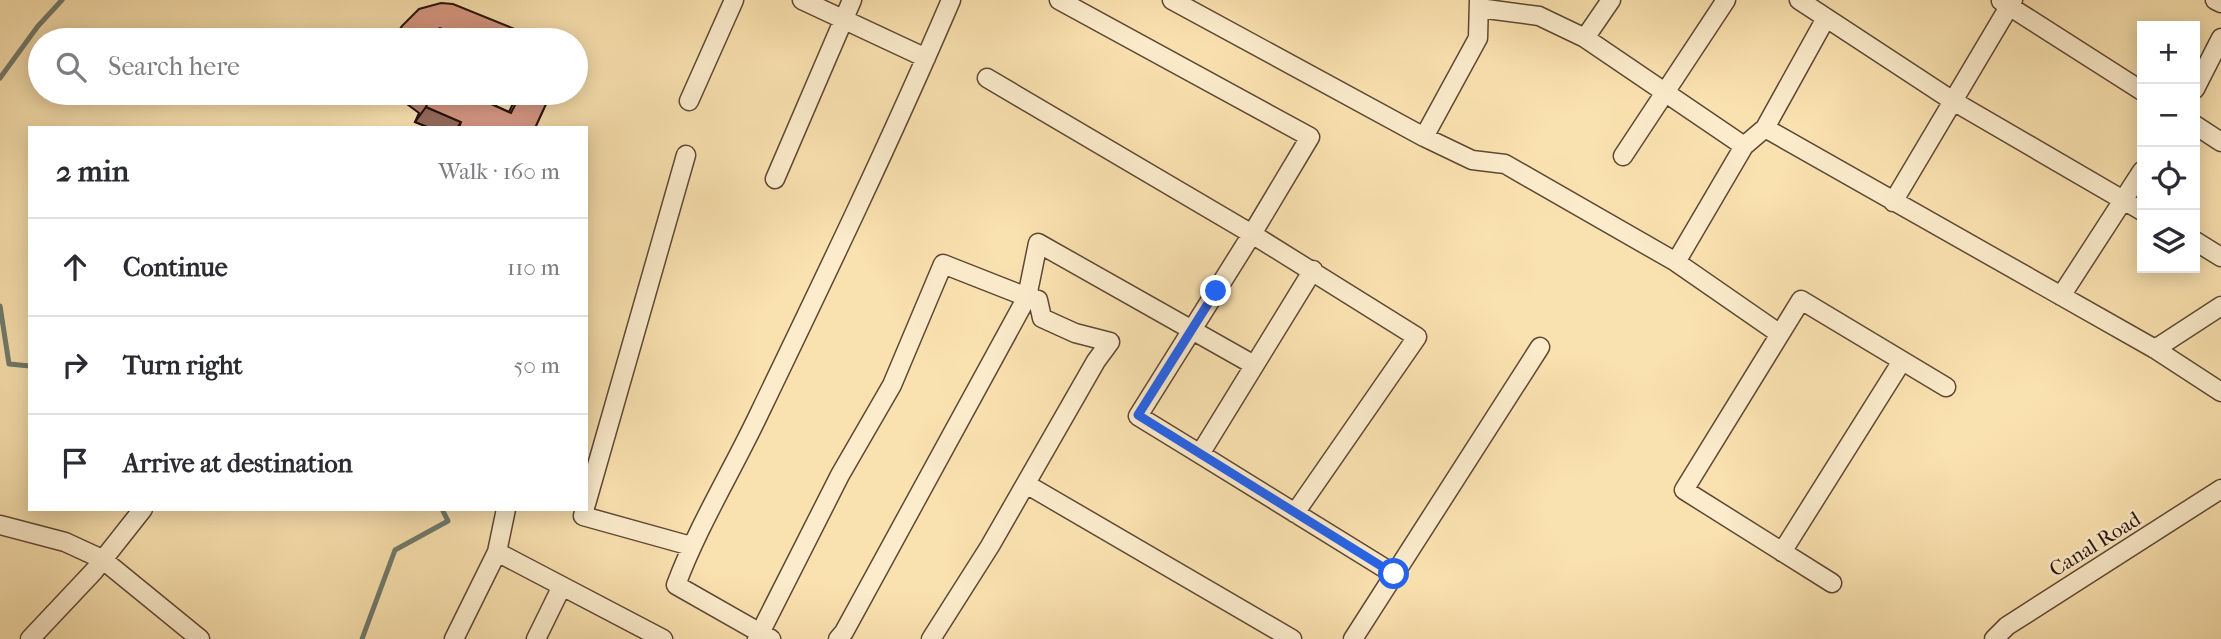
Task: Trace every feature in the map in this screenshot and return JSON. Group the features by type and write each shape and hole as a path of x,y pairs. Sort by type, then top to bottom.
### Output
{"street":[{"path":"689,101 734,0"},
{"path":"802,0 926,58"},
{"path":"775,179 852,0"},
{"path":"931,639 1110,342 1075,333 1042,318 1038,300 943,264 892,385 840,475 763,636 676,585 691,546 732,471 951,0"},
{"path":"1059,0 1310,137 1138,415 1394,574"},
{"path":"1172,0 1424,137 1472,160 1505,164 1676,262 1780,334"},
{"path":"1585,38 1611,0"},
{"path":"1623,156 1726,0"},
{"path":"1800,0 1953,101 2140,210"},
{"path":"2215,0 2221,3"},
{"path":"1893,202 1953,101 2007,2 2137,88"},
{"path":"1424,137 1478,38 1479,4 1539,16 1585,38 1744,146"},
{"path":"1676,262 1744,146 1765,128 1826,18"},
{"path":"2198,84 2221,38"},
{"path":"988,78 1313,270 1417,337 1295,513"},
{"path":"1765,128 2155,349 2221,392"},
{"path":"2200,128 2221,142"},
{"path":"588,496 686,155"},
{"path":"2061,296 2137,179"},
{"path":"838,639 851,620 1027,297 1038,243 1254,365"},
{"path":"2200,244 2221,257"},
{"path":"1200,454 1313,270"},
{"path":"1832,583 1684,490 1801,300 1946,387"},
{"path":"2155,349 2221,306"},
{"path":"1353,639 1540,347"},
{"path":"1782,552 1902,361"},
{"path":"1026,484 1292,639"},
{"name":"Canal Road","path":"1994,639 2007,626 2221,489"},
{"path":"40,635 141,511"},
{"path":"454,639 480,580 497,552 506,511"},
{"path":"584,511 583,516 691,546"},
{"path":"0,525 65,542 102,559 199,639"},
{"path":"497,552 562,586 638,633 663,639"},
{"path":"536,639 562,586"}],"building":[{"path":"441,3 453,4 512,28 401,28 419,9"},
{"path":"493,105 511,113 515,105 546,105 536,126 460,126 461,122 426,107"}],"waterway":[{"path":"37,28 62,0"},
{"path":"0,78 28,40"},
{"path":"0,306 9,364 28,366"},
{"path":"362,639 395,550 448,521 443,511"}],"route":[{"path":"1216,291 1138,415 1394,574"}]}
